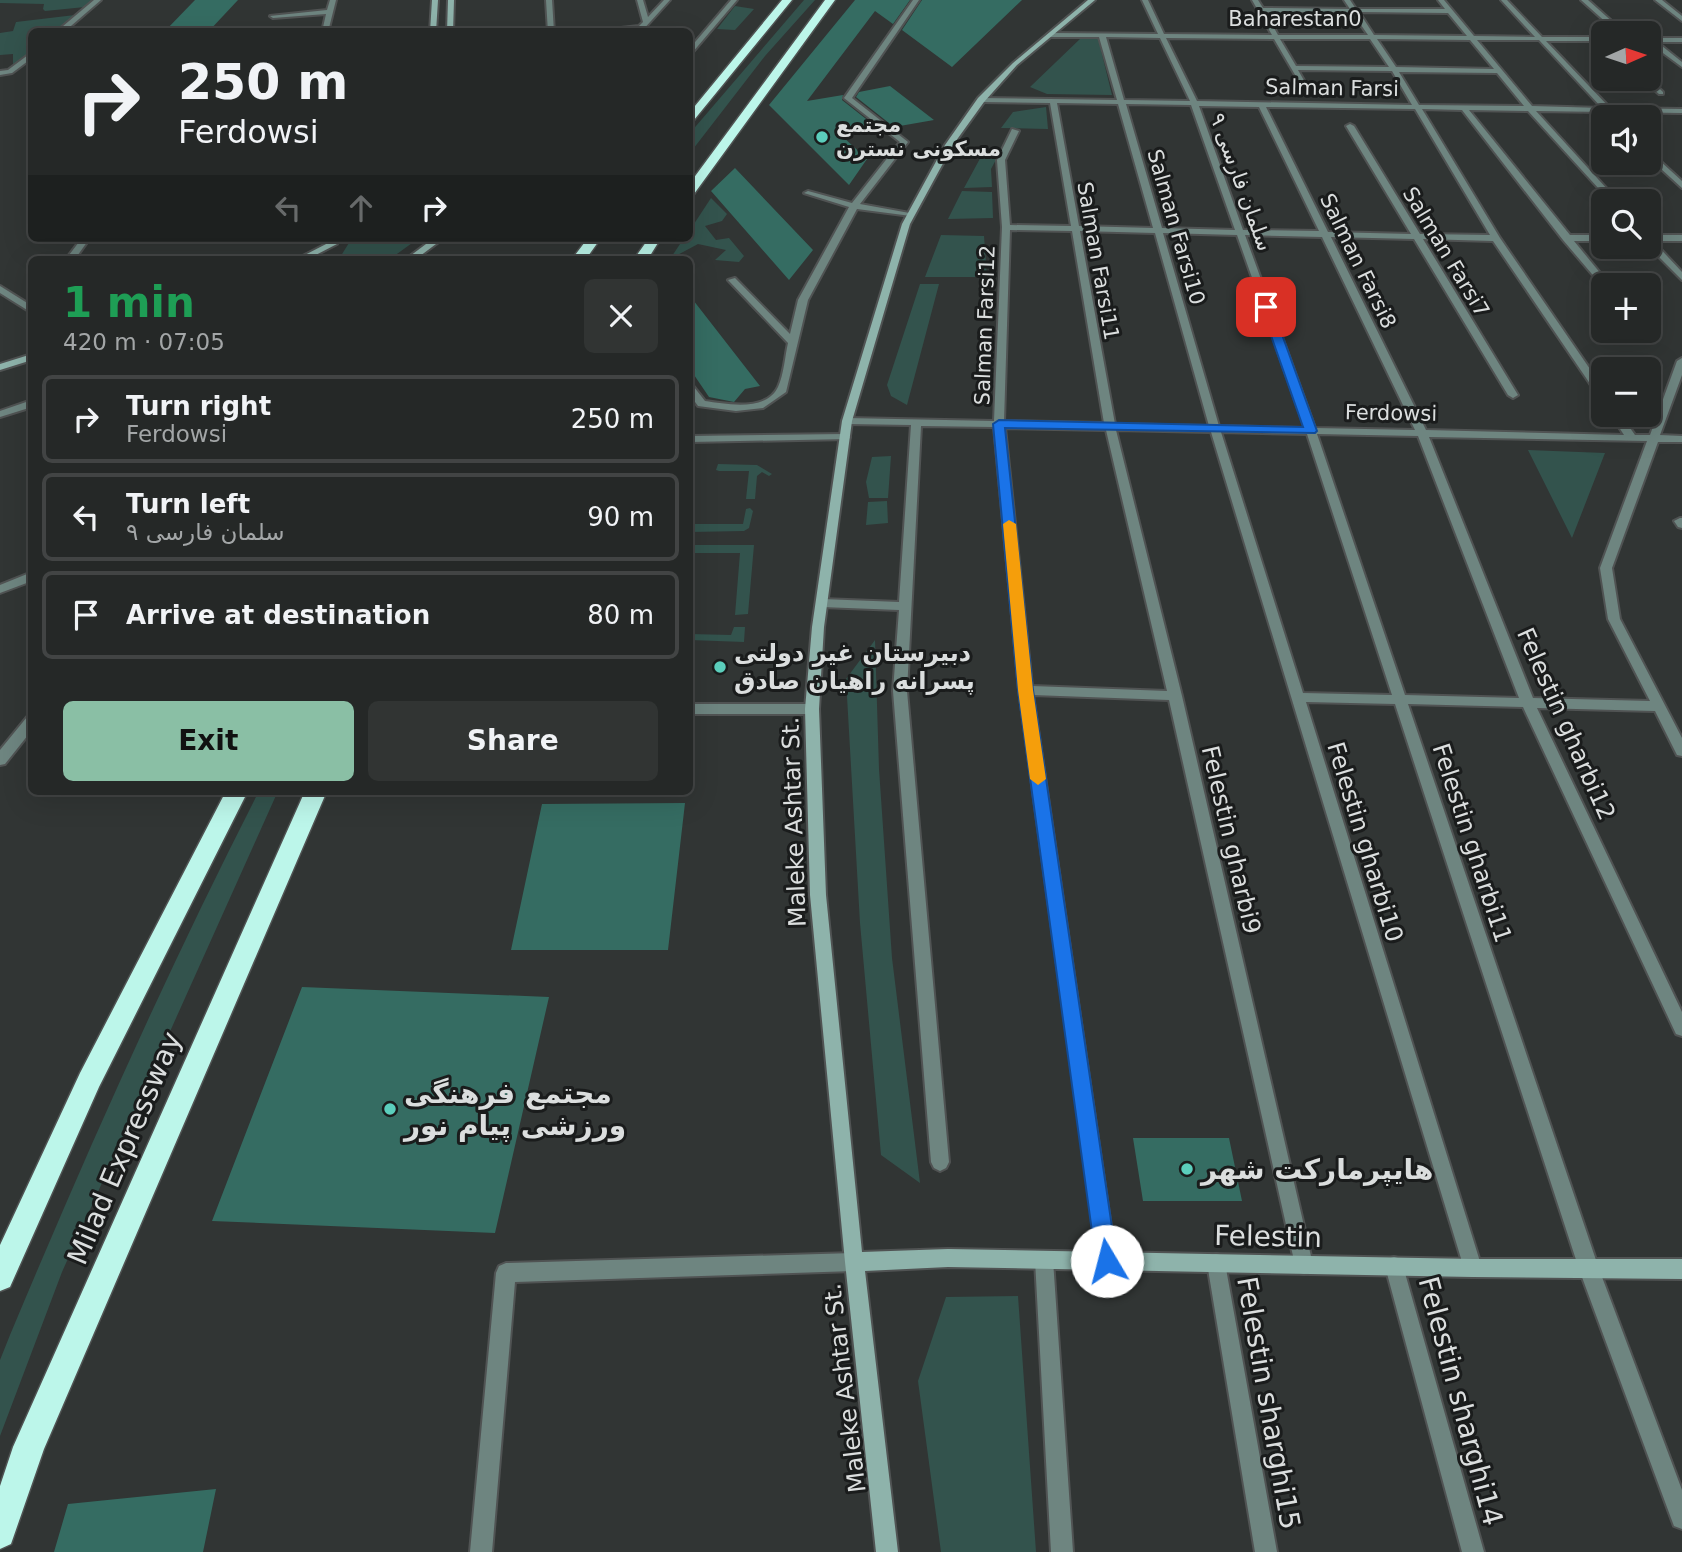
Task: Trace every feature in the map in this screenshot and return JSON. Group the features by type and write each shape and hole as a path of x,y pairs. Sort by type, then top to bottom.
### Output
{"highway":[{"path":"693,114 787,0"},
{"path":"693,187 830,0"},
{"path":"581,256 592,242"},
{"name":"Milad Expressway","path":"0,1277 89,1082 235,795"},
{"name":"Milad Expressway","path":"0,1533 29,1447 314,795"}],"main road":[{"path":"433,28 435,0"},
{"path":"450,28 451,0"},
{"name":"Maleke Ashtar St.","path":"887,1552 817,895 812,709 822,603 847,421 911,214 958,130 981,100 1015,64 1093,0"},
{"path":"307,256 334,242"},
{"path":"414,256 434,242"},
{"path":"0,367 28,358"},
{"name":"Felestin","path":"854,1262 948,1258 1473,1268 1682,1269"}],"street":[{"path":"64,28 98,0"},
{"path":"326,28 333,0"},
{"path":"549,0 551,28"},
{"path":"640,0 646,22"},
{"path":"640,28 667,0"},
{"path":"693,48 734,0"},
{"path":"693,393 702,404 736,408 763,405 782,390 803,300 855,206 904,142 848,98 916,0"},
{"name":"سلمان فارسی ۹","path":"1144,0 1194,103 1311,431"},
{"path":"1255,0 1303,84"},
{"path":"1347,0 1394,69 1496,238 1591,377"},
{"path":"1441,0 1530,109 1603,189"},
{"path":"1504,0 1603,105"},
{"path":"1584,0 1608,21"},
{"path":"1658,0 1682,19"},
{"path":"1261,10 1450,11"},
{"path":"273,16 330,12"},
{"name":"Baharestan0","path":"1050,35 1591,40"},
{"name":"Salman Farsi10","path":"1102,35 1215,429"},
{"path":"1661,40 1682,40"},
{"path":"1661,49 1682,65"},
{"path":"0,73 10,72 28,57"},
{"path":"1294,68 1498,71"},
{"name":"Salman Farsi","path":"981,100 1591,110"},
{"name":"Salman Farsi11","path":"1053,101 1110,426"},
{"name":"Salman Farsi8","path":"1262,104 1422,433"},
{"path":"1464,108 1595,273"},
{"name":"Salman Farsi","path":"1661,111 1682,111"},
{"name":"Salman Farsi7","path":"1350,126 1513,395"},
{"name":"Salman Farsi12","path":"1015,131 1001,160 1006,227 999,424 1026,690 1107,1261"},
{"path":"1661,165 1682,186"},
{"path":"808,193 855,206 911,214"},
{"path":"1006,227 1496,238"},
{"path":"1566,238 1591,238"},
{"path":"1661,239 1682,238"},
{"path":"72,256 83,242"},
{"path":"1661,254 1682,277"},
{"path":"732,280 793,342"},
{"path":"0,289 28,307"},
{"path":"1682,362 1606,568 1614,619 1682,751"},
{"path":"0,414 28,404"},
{"name":"Ferdowsi","path":"847,421 1682,439"},
{"path":"916,422 900,691 940,1163"},
{"name":"Felestin gharbi9","path":"1110,426 1175,696 1304,1265"},
{"path":"1624,427 1632,438"},
{"name":"Felestin gharbi10","path":"1215,429 1473,1268"},
{"name":"Felestin gharbi11","path":"1311,431 1589,1269 1682,1518"},
{"name":"Felestin gharbi12","path":"1422,433 1527,701 1682,1029"},
{"path":"693,439 845,437"},
{"path":"0,589 28,578"},
{"path":"822,603 904,606"},
{"path":"1026,690 1175,696"},
{"path":"1297,697 1657,706"},
{"path":"693,709 812,709"},
{"path":"0,760 28,725"},
{"path":"1044,1260 1062,1552"},
{"path":"481,1552 506,1273 854,1262"},
{"name":"Felestin sharghi15","path":"1216,1263 1266,1552"},
{"name":"Felestin sharghi14","path":"1394,1266 1473,1552"}],"green space":[{"path":"0,0 92,0 85,7 45,11 44,4 0,3"},
{"path":"804,0 815,0 765,56 693,149 693,130"},
{"path":"735,6 754,9 735,30 717,29"},
{"path":"75,15 60,28 28,28 28,55 13,64 13,54 0,55 0,33 13,31 16,22"},
{"path":"1081,38 1098,38 1112,95 1047,94 1030,87"},
{"path":"1046,107 1048,129 1001,128 1013,112"},
{"path":"983,153 999,154 991,169 992,187 964,188"},
{"path":"962,191 992,192 993,218 948,219"},
{"path":"711,198 727,214 722,221 705,226 716,240 729,238 744,256 739,262 715,260 726,250 698,244 672,256 681,242 693,242 693,225"},
{"path":"941,235 984,236 987,277 925,277"},
{"path":"350,242 413,242 394,256 341,256"},
{"path":"920,284 939,284 907,405 891,396 887,385"},
{"path":"1528,450 1605,453 1572,538"},
{"path":"891,456 888,498 869,498 866,482 872,457"},
{"path":"718,464 757,465 772,474 769,476 762,472 757,476 755,499 746,499 749,471 719,471 716,470"},
{"path":"887,501 888,523 866,525 868,502"},
{"path":"746,509 753,511 749,528 744,531 693,532 693,524 743,524"},
{"path":"693,545 754,545 748,614 735,615 740,553 693,553"},
{"path":"734,627 745,627 744,642 693,640 693,634 731,635"},
{"path":"875,640 879,769 892,958 920,1183 881,1155 860,923 846,679"},
{"path":"257,795 276,795 62,1272 0,1436 0,1360 129,1061"},
{"path":"1018,1296 1036,1552 941,1552 918,1381 946,1297"}],"building":[{"path":"195,0 238,0 212,28 168,28"},
{"path":"855,0 910,0 893,24 875,11 807,101 843,95 842,100 880,130 842,136 867,159 849,185 769,105"},
{"path":"922,0 1022,0 952,67 902,30"},
{"path":"890,86 934,120 894,127 856,97 859,92"},
{"path":"735,168 813,250 789,280 711,191"},
{"path":"693,300 760,386 745,389 734,402 709,397 693,373"},
{"path":"685,803 668,950 511,950 542,804"},
{"name":"مجتمع فرهنگی ورزشی پیام نور","path":"302,987 549,997 495,1233 212,1221"},
{"name":"هایپرمارکت شهر","path":"1133,1138 1229,1138 1242,1201 1143,1201"},
{"path":"216,1489 203,1552 54,1552 68,1504"}],"slow traffic":[{"path":"1009,524 1038,779"}],"place":[{"name":"مجتمع مسکونی نسترن","path":"822,137"},
{"name":"دبیرستان غیر دولتی پسرانه راهیان صادق","path":"720,667"},
{"name":"مجتمع فرهنگی ورزشی پیام نور","path":"390,1109"},
{"name":"هایپرمارکت شهر","path":"1187,1169"}],"route":[{"path":"1107,1261 1026,690 999,424 1311,431 1266,307"}]}
